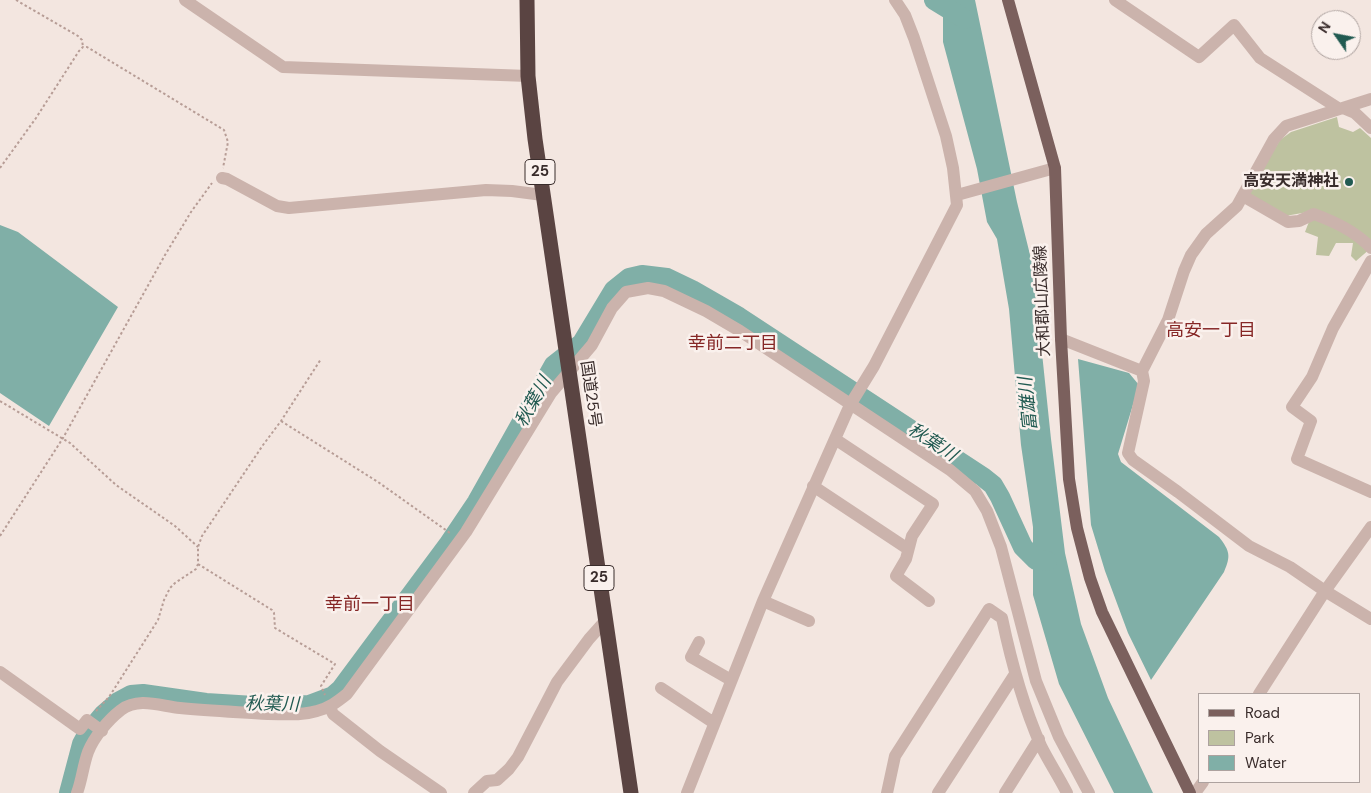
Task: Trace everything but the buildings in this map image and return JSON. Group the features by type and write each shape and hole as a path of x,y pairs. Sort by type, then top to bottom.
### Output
{"highway":[{"name":"国道25号","path":"527,0 528,76 543,195 631,793"}],"main road":[{"name":"大和郡山広陵線","path":"1008,0 1055,168 1061,340 1069,479 1077,528 1090,578 1102,612 1190,793"}],"street":[{"path":"185,0 283,67 528,76"},
{"path":"687,793 763,601 850,405 863,384 957,205 957,194 946,136 914,38 905,15 895,0"},
{"path":"1115,0 1199,57 1234,25 1260,58 1340,108 1354,114 1371,128"},
{"path":"1371,99 1286,126 1274,139 1237,206 1206,234 1184,271 1168,320 1142,372 1144,382 1128,453 1133,460 1248,546 1290,567 1325,592 1371,619"},
{"path":"957,194 1055,168"},
{"path":"222,178 276,206 289,208 486,190 543,195"},
{"path":"1243,196 1288,222 1299,221 1314,214 1322,217 1338,224 1363,240 1371,248"},
{"path":"1371,261 1367,276 1333,328 1312,377 1292,407 1311,421 1298,459 1371,492"},
{"path":"77,793 88,752 110,720 134,703 148,703 178,708 298,715 330,707 346,694 466,532 551,393 569,367 592,345 612,308 626,292 648,288 664,291 706,311 740,331 960,477 976,491 982,500 1001,547 1036,681 1059,737 1089,793"},
{"path":"1061,340 1142,372"},
{"path":"835,439 933,504 912,536 906,559 896,576 929,602"},
{"path":"814,486 908,549"},
{"path":"1260,693 1325,592 1371,526"},
{"path":"763,601 809,621"},
{"path":"887,793 895,756 989,609 1002,618 1015,674 1039,739 1067,793"},
{"path":"474,793 487,781 497,780 509,769 532,732 557,682 589,639 606,620"},
{"path":"700,642 691,657 731,680"},
{"path":"0,672 80,729 87,720 102,731"},
{"path":"938,793 1015,674"},
{"path":"661,688 714,723"},
{"path":"330,707 333,714 380,751 440,793"},
{"path":"1005,793 1039,739"}],"path":[{"path":"16,0 78,36 82,40 83,47"},
{"path":"0,168 17,146 79,50 83,47"},
{"path":"0,536 63,438 148,284 191,212 208,188 216,180 222,178 228,142 224,130 87,47 83,47"},
{"path":"87,720 109,697 158,620 170,588 192,572 198,564 198,547 207,526 263,445 282,421 321,359"},
{"path":"0,401 63,438 116,485 175,526 198,547"},
{"path":"282,421 378,482 446,531"},
{"path":"198,564 272,610 275,628 335,664 321,686 323,690"}],"green space":[{"path":"1337,117 1339,127 1353,132 1360,128 1371,138 1371,248 1356,261 1351,256 1353,243 1336,243 1329,256 1316,255 1318,237 1305,232 1310,219 1308,212 1285,216 1248,193 1280,140 1291,132"}],"water":[{"name":"富雄川","path":"943,0 975,0 1017,202 1033,267 1065,553 1081,624 1108,698 1153,793 1114,793 1059,684 1033,595 1033,527 1021,445 1009,309 997,239 987,222 977,169 943,42"},
{"path":"0,225 18,232 118,307 49,426 0,393"},
{"path":"1078,359 1129,373 1139,385 1118,454 1121,462 1219,537 1228,554 1228,562 1224,572 1151,680 1128,633 1105,571 1091,525"}],"waterway":[{"path":"934,0 965,19"},
{"name":"秋葉川","path":"69,793 82,744 88,733 104,714 118,702 131,695 143,694 206,703 270,707 309,705 333,696 341,689 448,545 477,502 554,365 582,343 614,290 629,278 642,275 667,278 692,290 739,317 983,477 993,485 1000,497 1023,547 1036,560 1047,561"}],"place":[{"name":"高安天満神社","path":"1349,182"}],"district":[{"name":"高安一丁目","path":"1211,331"},
{"name":"幸前二丁目","path":"733,344"},
{"name":"幸前一丁目","path":"370,605"}]}
